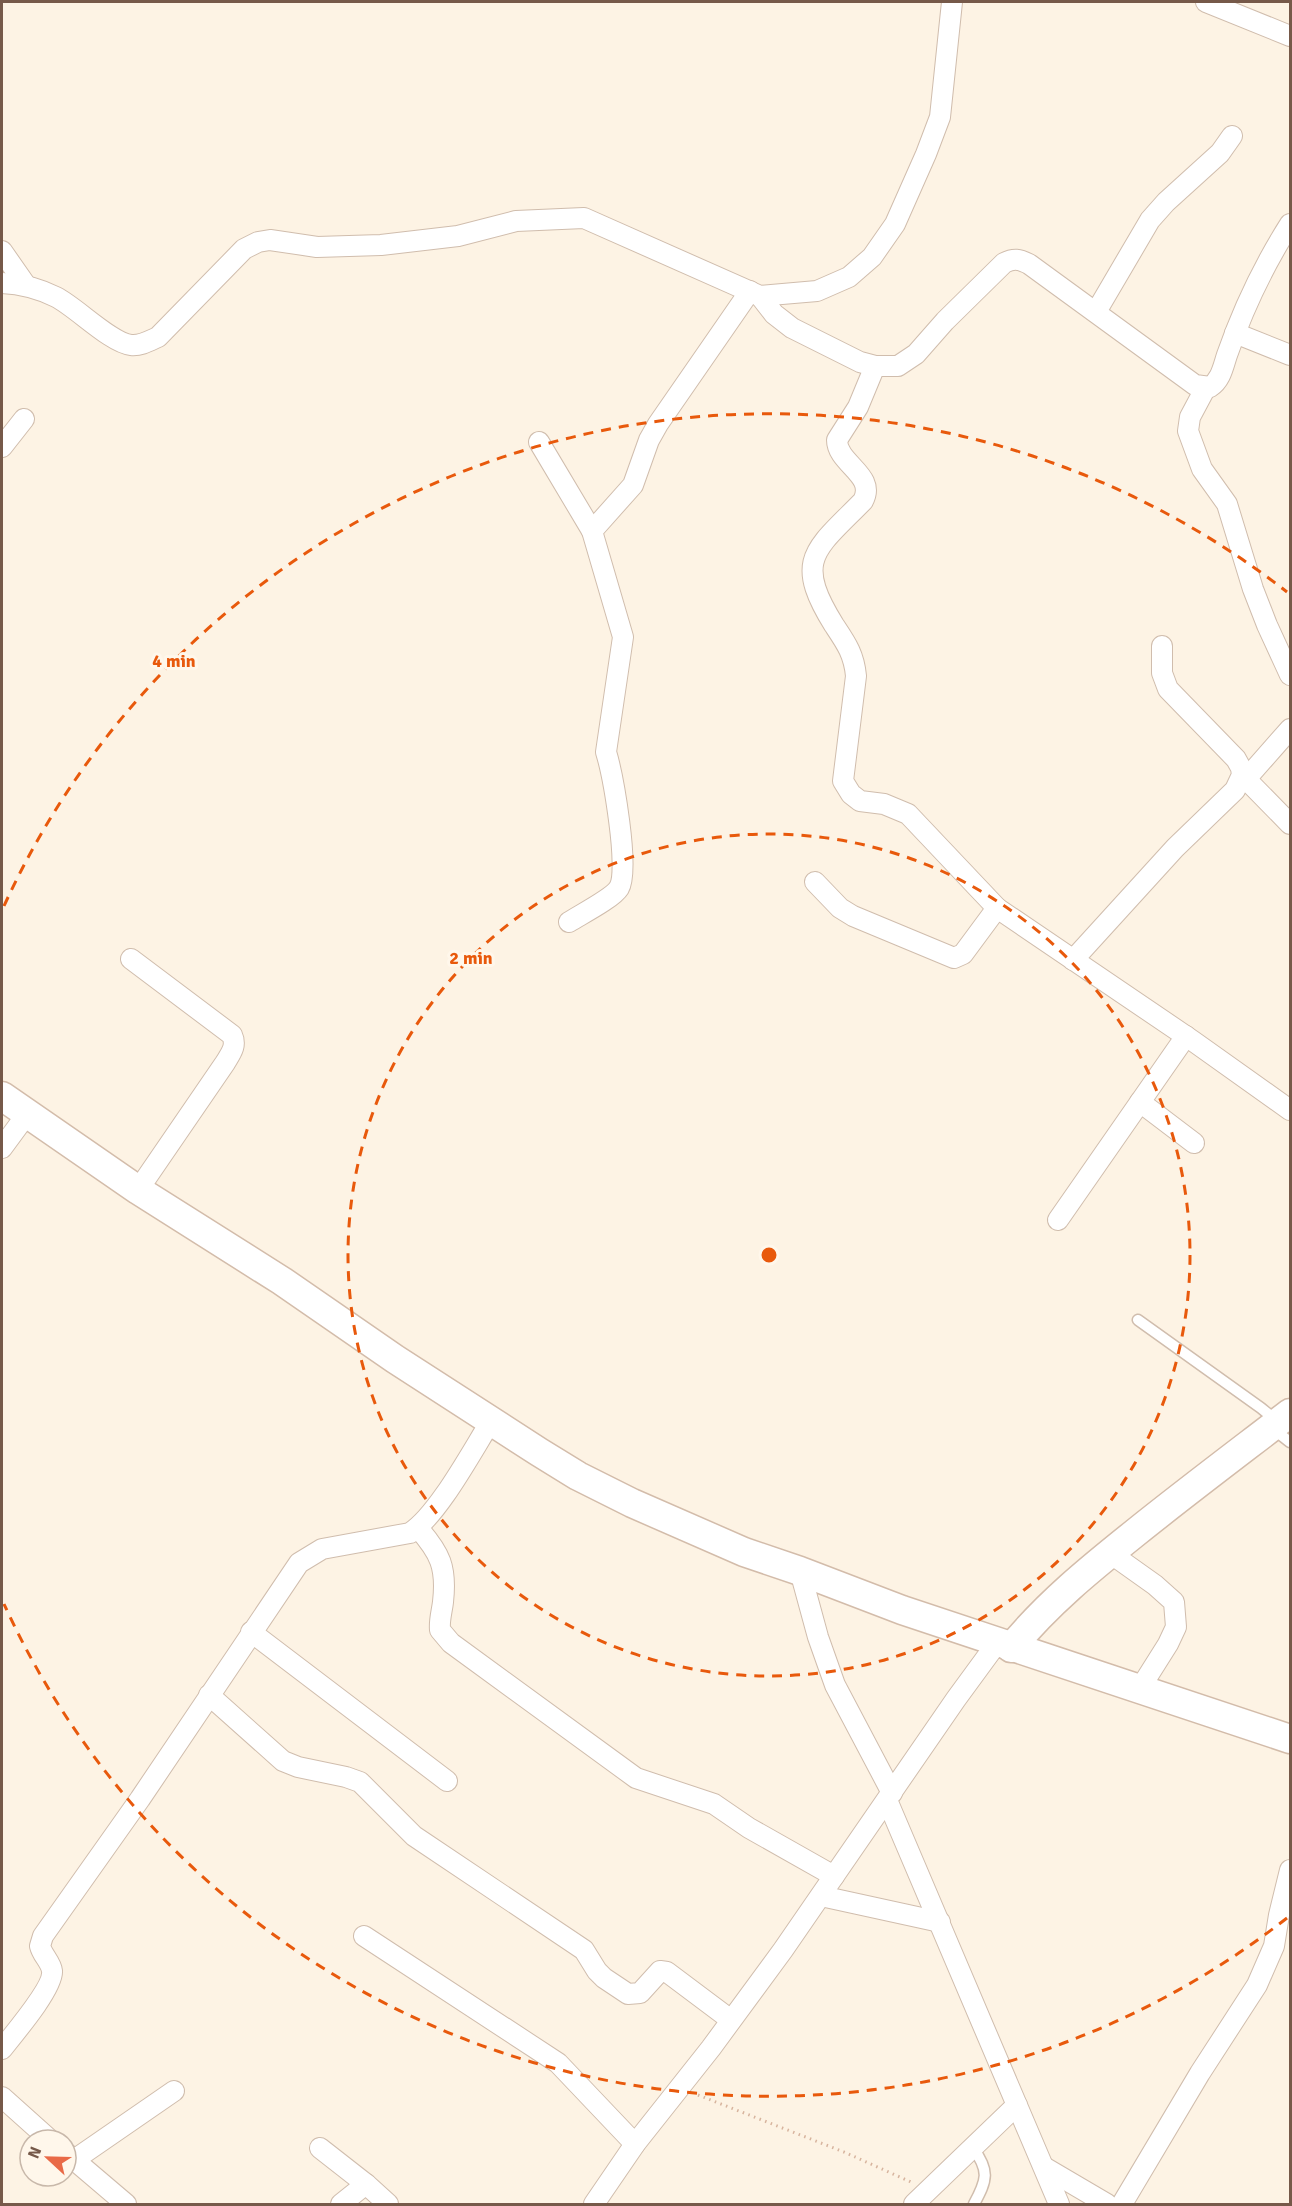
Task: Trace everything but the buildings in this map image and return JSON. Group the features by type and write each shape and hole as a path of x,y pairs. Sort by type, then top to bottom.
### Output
{"main road":[{"path":"2,1096 138,1190 282,1281 395,1359 578,1476 632,1503 744,1552 1004,1645 1290,1739"},
{"path":"1004,1645 1110,1553 1283,1426"}],"street":[{"path":"755,293 817,291 835,285 849,277 872,257 895,224 940,117 952,2"},
{"path":"1206,2 1290,34"},
{"path":"1096,312 1150,220 1166,202 1220,153 1232,136"},
{"path":"2,283 25,285 57,297 114,337 129,345 144,344 158,338 244,249 258,242 270,240 317,247 381,245 458,236 516,221 584,218 755,293 782,322 860,362 874,366 898,366 906,362 1004,263 1011,259 1020,260 1029,264 1195,385 1206,387 1215,384 1219,378 1235,333 1257,283 1290,224"},
{"path":"2,250 25,285"},
{"path":"592,531 633,484 658,424 755,293"},
{"path":"1235,333 1290,355"},
{"path":"874,366 858,407 837,440 840,451 864,481 866,495 863,501 824,541 811,567 818,597 854,659 856,676 843,781 851,794 860,801 884,804 908,814 997,908 1186,1036 1290,1110"},
{"path":"1206,387 1190,417 1188,430 1202,469 1227,504 1253,589 1290,675"},
{"path":"2,447 24,419"},
{"path":"539,442 592,531 623,638 606,752 611,770 623,863 621,884 616,892 569,922"},
{"path":"1162,646 1162,673 1168,689 1236,759 1244,777 1290,824"},
{"path":"1073,960 1175,848 1235,790 1244,777 1290,729"},
{"path":"815,882 840,908 853,916 954,958 963,954 997,908"},
{"path":"131,959 231,1035 235,1041 234,1049 225,1063 138,1190"},
{"path":"1058,1220 1186,1036"},
{"path":"1140,1102 1194,1143"},
{"path":"2,1148 27,1114"},
{"path":"2,2049 23,2023 50,1982 52,1969 40,1946 43,1936 140,1799 299,1563 322,1549 411,1533 418,1528 432,1514 491,1421"},
{"path":"418,1528 436,1548 441,1562 444,1579 440,1630 451,1643 636,1778 714,1804 749,1828 834,1876"},
{"path":"1110,1553 1155,1585 1174,1602 1176,1627 1139,1690"},
{"path":"800,1571 818,1637 835,1685 890,1797 1059,2205"},
{"path":"251,1632 447,1781"},
{"path":"594,2205 635,2144 731,2020 820,1896 956,1699 1004,1645"},
{"path":"209,1695 283,1761 298,1767 360,1782 414,1836 584,1950 597,1971 628,1994 640,1994 660,1971 667,1972 731,2020"},
{"path":"1122,2205 1200,2073 1257,1985 1274,1946 1290,1870"},
{"path":"820,1896 940,1922"},
{"path":"364,1936 558,2063 635,2144"},
{"path":"78,2152 174,2091"},
{"path":"2,2097 37,2128"},
{"path":"914,2205 1017,2105"},
{"path":"320,2148 366,2184 388,2205"},
{"path":"78,2164 126,2205"},
{"path":"1044,2167 1107,2205"},
{"path":"340,2205 366,2184"}],"lane":[{"path":"1137,1320 1283,1426"},
{"path":"973,2148 983,2163 986,2173 974,2205"}],"path":[{"path":"678,2088 844,2152 929,2190"}]}
